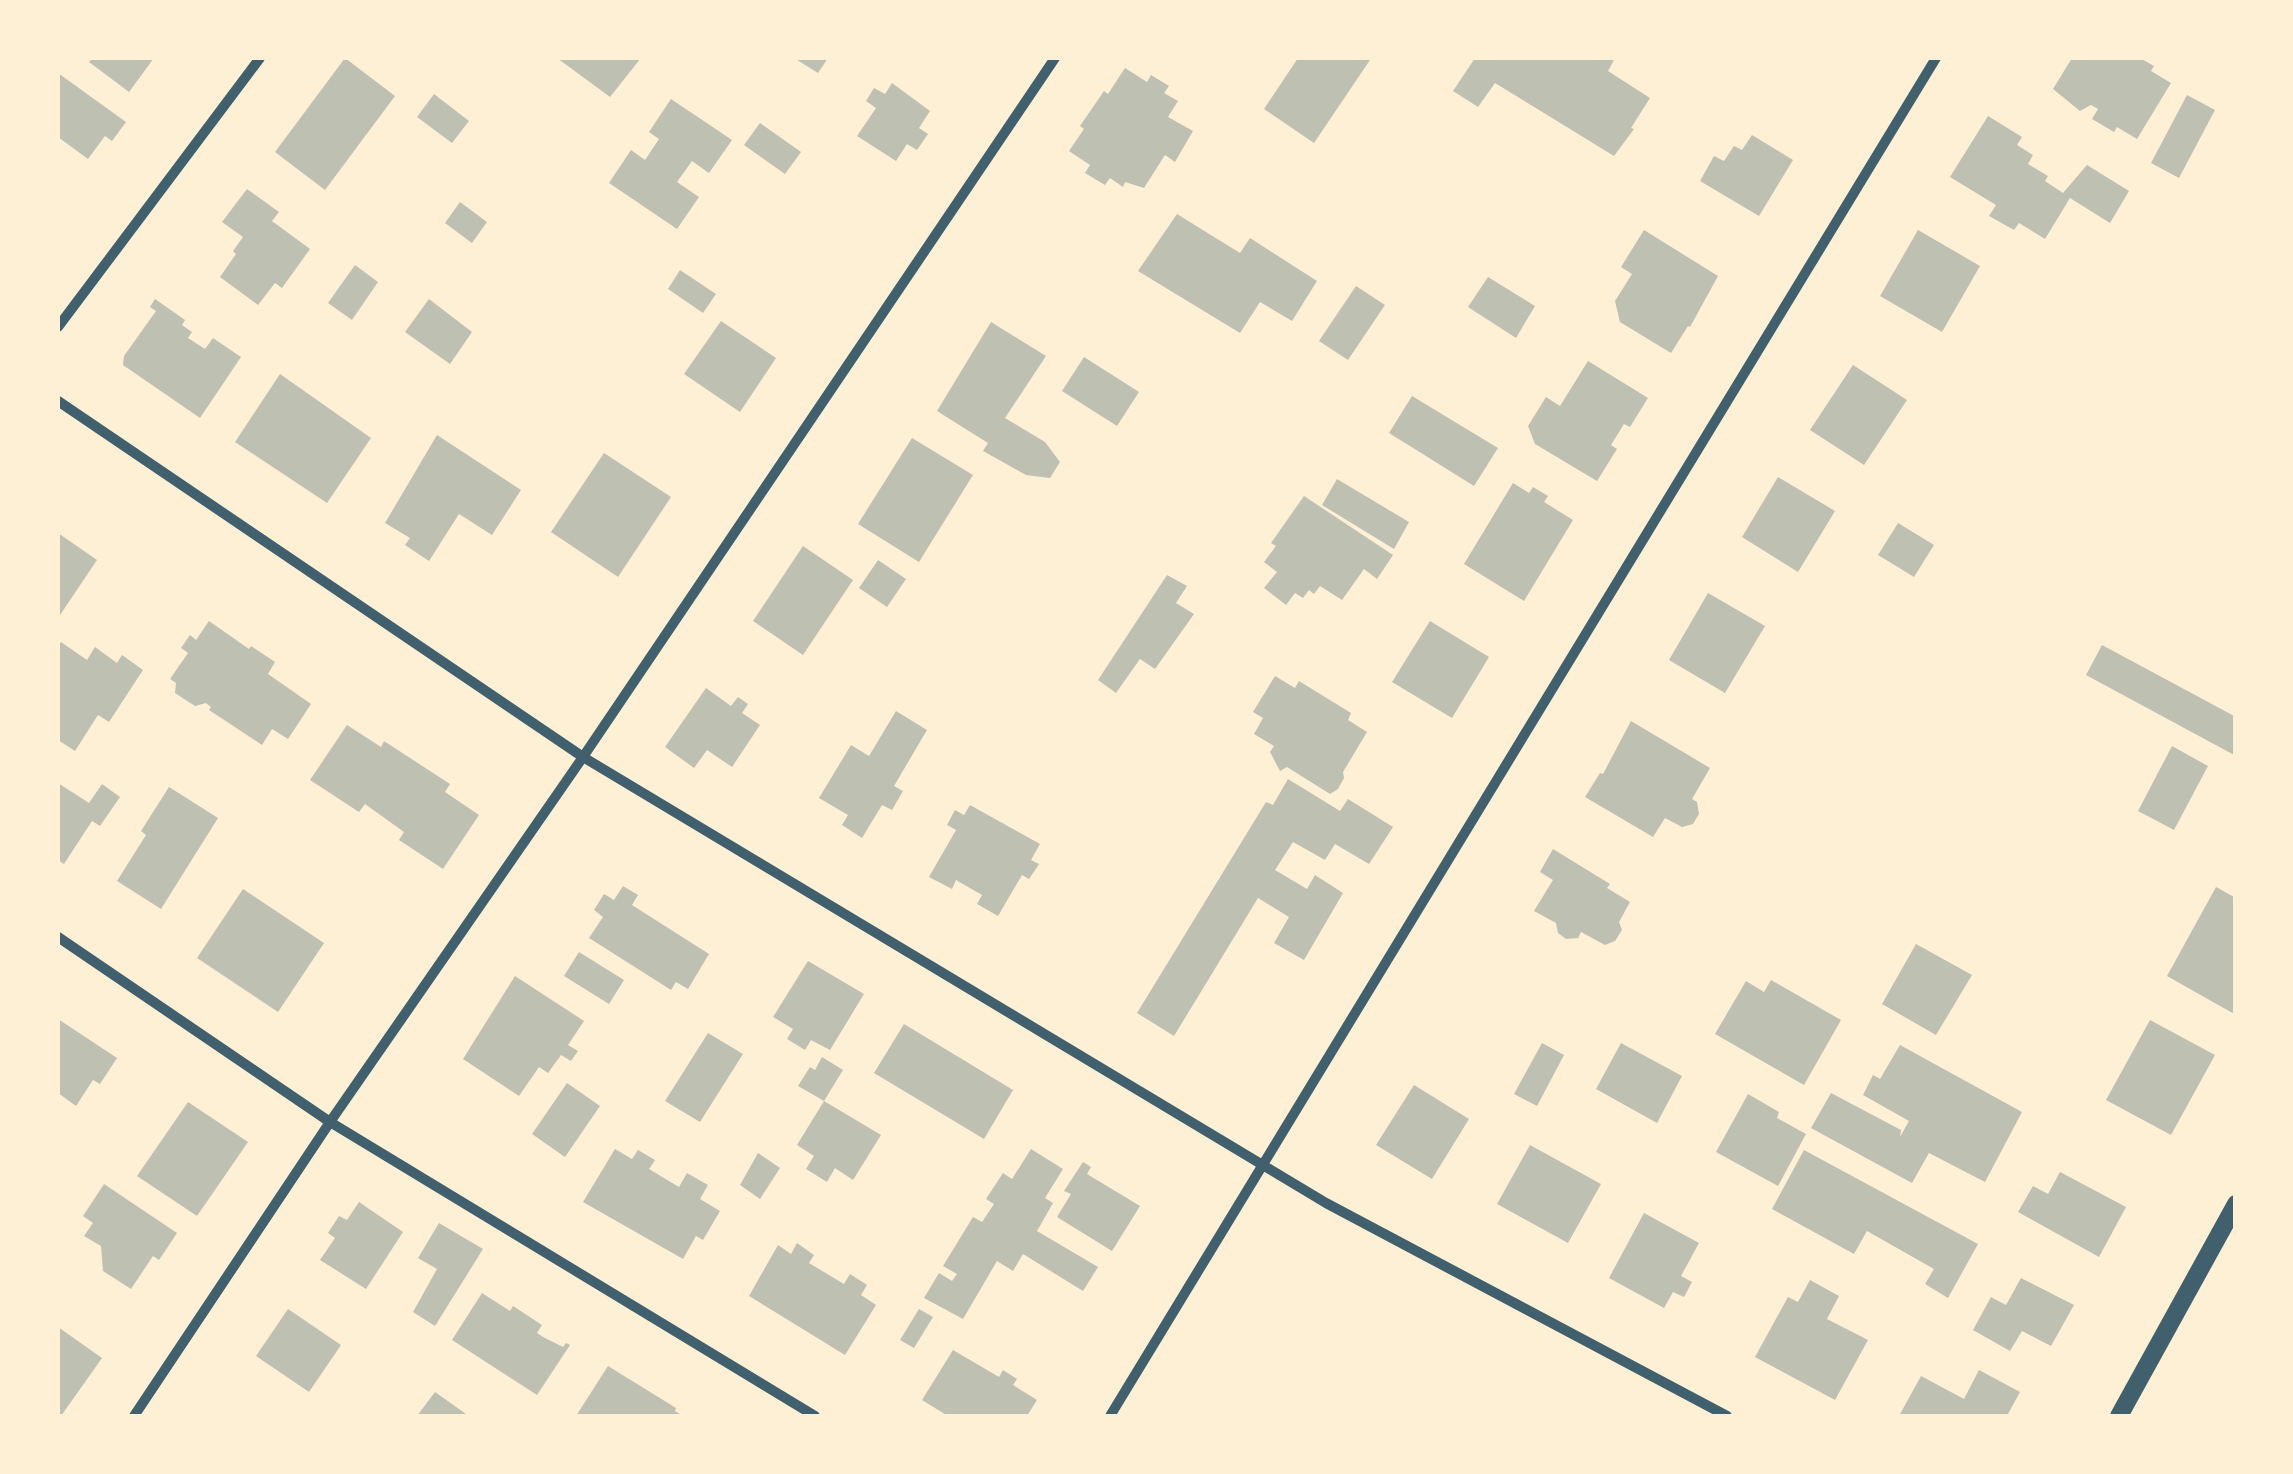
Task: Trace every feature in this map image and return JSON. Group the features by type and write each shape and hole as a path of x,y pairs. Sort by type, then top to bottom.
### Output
{"street":[{"path":"58,327 260,58"},
{"path":"134,1416 1055,58"},
{"path":"1110,1416 1936,58"},
{"path":"58,400 582,757 1326,1203 1727,1416"},
{"path":"58,938 330,1122 815,1416"},
{"path":"2119,1416 2236,1204"}],"building":[{"path":"93,58 154,58 129,92 89,62"},
{"path":"345,58 395,96 325,190 275,152"},
{"path":"557,58 641,58 610,97"},
{"path":"794,58 828,58 818,73"},
{"path":"1298,58 1370,60 1314,143 1264,109"},
{"path":"1475,58 1610,58 1614,60 1608,71 1650,98 1614,156 1495,83 1478,107 1453,91"},
{"path":"2072,58 2140,58 2154,66 2151,71 2171,83 2137,139 2092,119 2098,109 2091,105 2080,111 2053,89"},
{"path":"1125,68 1147,82 1151,75 1169,86 1164,93 1178,101 1168,117 1193,131 1175,162 1165,155 1144,188 1125,182 1123,187 1110,178 1105,185 1085,173 1090,165 1069,151 1084,129 1080,126"},
{"path":"58,73 126,122 112,141 105,136 88,159 58,137"},
{"path":"892,83 930,111 919,128 928,134 917,150 907,144 896,161 857,136 876,108 866,101 874,88 885,94"},
{"path":"434,94 469,121 452,143 417,117"},
{"path":"2187,95 2215,110 2179,178 2151,163"},
{"path":"671,99 732,140 709,173 692,161 677,182 699,197 677,229 609,183 631,150 645,160 659,139 649,132"},
{"path":"1988,116 2022,137 2017,145 2033,155 2028,164 2048,176 2045,181 2063,193 2087,165 2129,191 2110,223 2070,198 2045,239 2019,223 2014,230 1989,216 1996,205 1950,177"},
{"path":"760,123 801,152 785,174 744,145"},
{"path":"1752,135 1793,160 1759,216 1700,181 1714,156 1724,161 1734,146 1742,150"},
{"path":"247,189 279,212 272,221 310,249 282,288 275,283 258,305 220,277 243,237 222,222"},
{"path":"460,202 487,222 472,243 445,223"},
{"path":"1177,214 1240,253 1250,238 1317,281 1292,321 1260,302 1240,333 1138,271"},
{"path":"1644,230 1718,276 1671,353 1620,322 1615,301 1632,274 1621,267"},
{"path":"1918,230 1980,266 1942,332 1880,296"},
{"path":"355,265 378,282 352,320 328,303"},
{"path":"680,270 716,294 703,313 668,289"},
{"path":"1488,277 1535,306 1516,338 1468,307"},
{"path":"1356,286 1385,305 1348,360 1319,341"},
{"path":"155,299 185,320 182,325 192,332 188,338 205,349 213,338 241,357 200,418 123,365 124,356 156,311 150,307"},
{"path":"429,299 472,332 450,364 405,332"},
{"path":"721,321 776,358 740,412 684,374"},
{"path":"991,322 1046,356 1005,418 1045,442 1060,462 1050,478 1026,475 983,451 988,443 937,411"},
{"path":"1084,357 1139,392 1117,426 1062,391"},
{"path":"1588,361 1648,398 1630,427 1624,424 1611,445 1617,449 1597,481 1535,444 1528,426 1546,397 1560,406"},
{"path":"1853,365 1907,400 1864,465 1810,430"},
{"path":"280,374 371,438 327,503 235,442"},
{"path":"1412,396 1498,448 1474,486 1389,433"},
{"path":"437,435 521,490 492,535 459,514 429,561 405,545 410,538 385,523"},
{"path":"912,438 973,475 919,562 858,524"},
{"path":"604,453 671,497 618,577 551,532"},
{"path":"1778,477 1835,511 1798,572 1742,537"},
{"path":"1337,479 1409,522 1394,549 1322,505"},
{"path":"1513,483 1529,493 1533,487 1548,496 1544,502 1573,520 1524,601 1464,564"},
{"path":"1304,496 1393,555 1377,579 1364,569 1342,600 1320,586 1314,594 1309,590 1303,598 1295,593 1286,605 1264,588 1277,572 1264,562 1276,546 1271,543"},
{"path":"1898,523 1934,545 1914,577 1878,555"},
{"path":"58,533 97,560 58,618"},
{"path":"803,546 853,580 803,655 753,621"},
{"path":"878,560 906,579 887,607 859,588"},
{"path":"1167,575 1187,586 1176,603 1194,614 1155,669 1140,659 1116,693 1098,680"},
{"path":"1708,593 1765,626 1725,693 1669,660"},
{"path":"209,621 275,662 268,674 311,704 288,739 272,729 262,745 209,710 211,707 206,703 195,706 175,693 176,683 170,679 188,653 181,648 190,635 196,640"},
{"path":"1430,621 1489,657 1452,718 1392,682"},
{"path":"61,642 87,660 95,647 117,663 122,655 143,670 109,722 98,715 75,751 58,740"},
{"path":"2102,645 2236,717 2236,756 2086,675"},
{"path":"1275,676 1295,688 1299,681 1351,713 1348,720 1367,732 1343,772 1338,789 1330,794 1287,767 1280,771 1270,752 1274,746 1254,734 1263,718 1253,712"},
{"path":"706,688 731,706 738,697 748,704 742,713 760,725 732,767 707,750 694,768 665,747"},
{"path":"896,711 927,730 894,786 903,791 892,810 882,805 862,838 842,825 848,815 819,798 851,745 869,756"},
{"path":"1631,721 1710,768 1692,799 1697,802 1699,814 1693,824 1682,827 1665,818 1653,837 1585,797 1603,774"},
{"path":"347,725 381,747 384,741 450,784 445,792 479,815 443,869 399,840 404,832 365,804 359,812 310,780"},
{"path":"2172,746 2208,766 2174,830 2138,811"},
{"path":"1288,779 1340,811 1348,799 1393,827 1369,864 1335,844 1325,860 1293,842 1275,870 1307,889 1315,875 1343,893 1304,960 1274,943 1289,917 1258,898 1174,1036 1137,1013 1266,802 1273,805"},
{"path":"58,783 89,803 102,784 120,797 100,826 92,821 64,864 58,860"},
{"path":"169,787 218,818 161,909 117,881 146,835 141,831"},
{"path":"970,805 1040,844 1031,860 1039,864 1029,879 1022,875 998,916 977,904 982,895 956,880 952,889 929,877 956,830 947,825 955,810 964,815"},
{"path":"1553,849 1610,884 1607,888 1630,902 1619,922 1622,930 1615,941 1605,945 1581,932 1578,938 1566,939 1558,933 1556,923 1534,911 1553,880 1540,872"},
{"path":"623,886 638,895 632,905 709,954 688,989 676,982 671,990 589,938 603,917 594,910 604,894 614,900"},
{"path":"2216,887 2236,898 2236,1015 2167,976"},
{"path":"243,889 324,943 278,1012 197,958"},
{"path":"1916,944 1972,975 1936,1035 1882,1004"},
{"path":"579,952 624,980 609,1004 564,976"},
{"path":"808,961 864,994 830,1050 811,1040 805,1050 787,1039 793,1029 773,1017"},
{"path":"515,976 584,1021 568,1045 578,1051 571,1061 561,1055 548,1073 539,1067 519,1096 463,1059"},
{"path":"1771,980 1841,1020 1804,1085 1715,1034 1746,981 1764,992"},
{"path":"58,1019 117,1058 100,1084 93,1080 76,1106 58,1093"},
{"path":"2150,1020 2215,1055 2171,1135 2106,1100"},
{"path":"904,1024 1013,1090 984,1139 874,1073"},
{"path":"708,1033 743,1054 700,1122 665,1101"},
{"path":"1542,1043 1564,1055 1537,1106 1514,1094"},
{"path":"1621,1043 1682,1076 1657,1123 1596,1089"},
{"path":"1900,1045 2022,1112 1985,1182 1929,1153 1912,1183 1811,1128 1831,1093 1901,1130 1900,1137 1909,1121 1863,1095 1873,1075 1880,1079"},
{"path":"822,1057 843,1070 824,1101 798,1086"},
{"path":"567,1083 600,1106 565,1157 532,1134"},
{"path":"1414,1085 1469,1119 1432,1179 1376,1145"},
{"path":"1748,1094 1779,1112 1777,1118 1806,1134 1778,1186 1716,1152"},
{"path":"824,1101 881,1135 853,1180 835,1168 827,1182 806,1169 814,1156 797,1145"},
{"path":"188,1102 248,1142 197,1216 137,1176"},
{"path":"1530,1145 1601,1184 1568,1243 1497,1204"},
{"path":"615,1149 632,1159 638,1150 655,1160 649,1169 679,1187 687,1173 708,1185 700,1199 720,1211 703,1240 696,1236 683,1259 583,1202"},
{"path":"1031,1149 1063,1169 1045,1198 1053,1203 1037,1231 1098,1267 1083,1291 1023,1254 1013,1271 997,1261 963,1319 924,1298 939,1273 952,1281 957,1274 943,1266 973,1217 982,1222 994,1204 986,1199 1003,1173 1012,1179"},
{"path":"1804,1150 1978,1244 1948,1298 1925,1284 1934,1269 1867,1231 1854,1254 1772,1209"},
{"path":"758,1153 780,1168 760,1199 740,1185"},
{"path":"1083,1162 1091,1167 1087,1174 1140,1206 1112,1251 1057,1217 1071,1194 1064,1191"},
{"path":"2060,1172 2126,1207 2099,1257 2018,1212 2033,1186 2048,1194"},
{"path":"104,1184 177,1233 159,1260 153,1256 131,1289 103,1271 101,1246 84,1236 93,1223 83,1216"},
{"path":"359,1202 403,1232 366,1289 320,1260 335,1238 328,1233 339,1216 347,1220"},
{"path":"1644,1213 1699,1243 1681,1276 1692,1282 1684,1297 1673,1292 1664,1308 1609,1278"},
{"path":"439,1223 483,1249 435,1326 413,1312 437,1269 418,1258"},
{"path":"797,1243 814,1255 809,1263 844,1284 850,1274 867,1285 861,1295 876,1305 845,1355 749,1296 778,1245 791,1254"},
{"path":"2021,1278 2074,1305 2051,1346 2022,1331 2010,1351 1973,1330 1991,1297 2006,1305"},
{"path":"1810,1280 1839,1296 1827,1319 1868,1340 1835,1400 1755,1357 1788,1297 1798,1302"},
{"path":"482,1293 510,1311 513,1306 542,1325 537,1333 543,1337 563,1347 566,1343 570,1345 537,1395 452,1340"},
{"path":"288,1309 341,1345 309,1392 256,1356"},
{"path":"919,1309 933,1317 914,1348 900,1340"},
{"path":"58,1327 102,1358 61,1416 58,1416"},
{"path":"953,1350 999,1377 1003,1370 1017,1379 1013,1385 1037,1400 1027,1416 948,1416 922,1400"},
{"path":"608,1366 676,1408 683,1416 576,1416"},
{"path":"1979,1370 2020,1392 2008,1414 2011,1416 1899,1416 1921,1376 1964,1399"},
{"path":"435,1392 466,1414 417,1416"}]}
